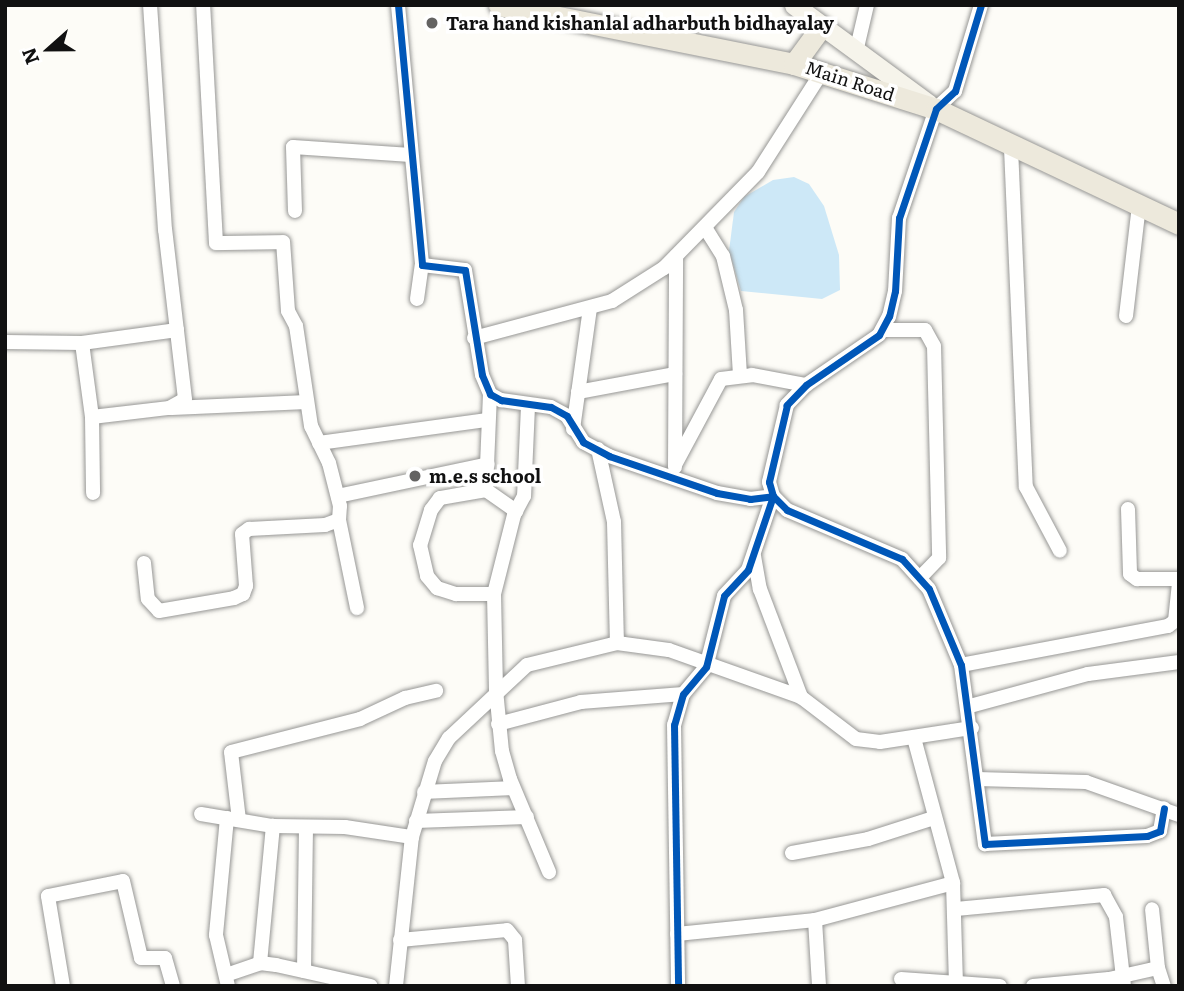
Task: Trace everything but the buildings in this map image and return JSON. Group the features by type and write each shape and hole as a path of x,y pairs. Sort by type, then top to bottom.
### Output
{"main road":[{"name":"Main Road","path":"499,5 794,64 822,72 936,109 1011,148 1179,224"},
{"path":"794,5 936,109"},
{"path":"794,64 821,27"}],"street":[{"path":"150,5 165,230 185,399 169,408"},
{"path":"203,5 216,243 283,242 288,311 296,326 307,402 338,496 339,520 357,608"},
{"path":"398,5 422,265 417,299"},
{"path":"856,52 867,5"},
{"path":"981,5 955,91 936,109 900,218 895,291 881,330 806,385 787,405 769,482 773,496 787,510 820,520 902,559 920,578 949,629 961,665 970,706 982,839 987,845 1147,836 1160,831 1164,808"},
{"path":"474,338 590,308 641,284 706,229 758,172 822,72"},
{"path":"295,211 293,147 411,155"},
{"path":"1011,148 1026,487 1060,551"},
{"path":"1126,316 1139,206"},
{"path":"706,229 723,256 736,310 740,376"},
{"path":"672,472 676,256"},
{"path":"422,265 465,270 474,338 490,394 486,420 486,490"},
{"path":"573,430 590,308"},
{"path":"5,342 82,343 177,330"},
{"path":"881,330 925,330 934,346 939,558 920,578"},
{"path":"82,343 92,416 93,493"},
{"path":"578,392 675,374"},
{"path":"672,472 713,388 727,376 806,385"},
{"path":"490,394 528,405 551,407 567,416 573,430 598,449 672,472 717,494 750,499 773,496"},
{"path":"92,416 169,408 307,402"},
{"path":"528,405 528,470 494,594 496,690 498,724 513,788 549,872"},
{"path":"319,443 486,420"},
{"path":"598,449 614,522 617,643"},
{"path":"338,496 488,464"},
{"path":"494,594 456,594 437,588 427,576 420,545 431,510 440,498 486,490 516,511"},
{"path":"678,986 674,725 683,694 706,667 724,596 748,570 773,496"},
{"path":"961,665 1168,626 1175,621 1179,582 1137,579 1130,573 1128,509"},
{"path":"144,563 148,599 159,611 234,598 243,594 246,586 242,534 249,529 325,526 339,520"},
{"path":"754,556 760,589 801,697"},
{"path":"396,986 412,837 424,792 449,738 496,690 527,666 617,643 669,650 706,667 801,697 856,739 914,738 972,728"},
{"path":"970,706 1088,674 1179,662"},
{"path":"371,986 260,963 227,980 216,935 233,819 231,752 360,719 405,698 436,691"},
{"path":"498,724 581,702 683,694"},
{"path":"914,738 953,883 956,909 956,983"},
{"path":"977,779 1086,782 1179,815"},
{"path":"424,792 513,788"},
{"path":"201,814 273,826 345,827 412,837"},
{"path":"416,821 527,817"},
{"path":"792,853 868,839 934,818"},
{"path":"260,963 273,826"},
{"path":"304,971 306,827"},
{"path":"63,986 48,896 123,881 141,958 165,958 173,986"},
{"path":"677,934 815,920 953,883"},
{"path":"956,909 1104,895 1116,916 1122,981"},
{"path":"1152,909 1158,968 1164,986"},
{"path":"815,920 818,986"},
{"path":"400,940 507,930 515,940 518,986"},
{"path":"1033,986 1122,981 1158,968"},
{"path":"901,979 1000,986"}],"water":[{"path":"794,177 809,184 824,206 839,255 840,290 822,299 741,291 729,251 734,212 744,197 773,180"}],"cycle path":[{"path":"398,5 422,265 465,270 482,375 490,394 501,400 551,407 567,416 583,442 609,456 717,493 750,499 773,496 748,570 724,596 706,667 683,694 674,725 678,986"},
{"path":"981,5 955,91 936,109 899,218 895,291 889,316 879,335 806,385 787,405 769,482 773,496 787,510 902,559 929,589 961,665 985,844 1147,836 1160,831 1164,808"}],"place":[{"name":"Tara hand kishanlal adharbuth bidhayalay","path":"432,23"},
{"name":"m.e.s school","path":"415,476"}]}
